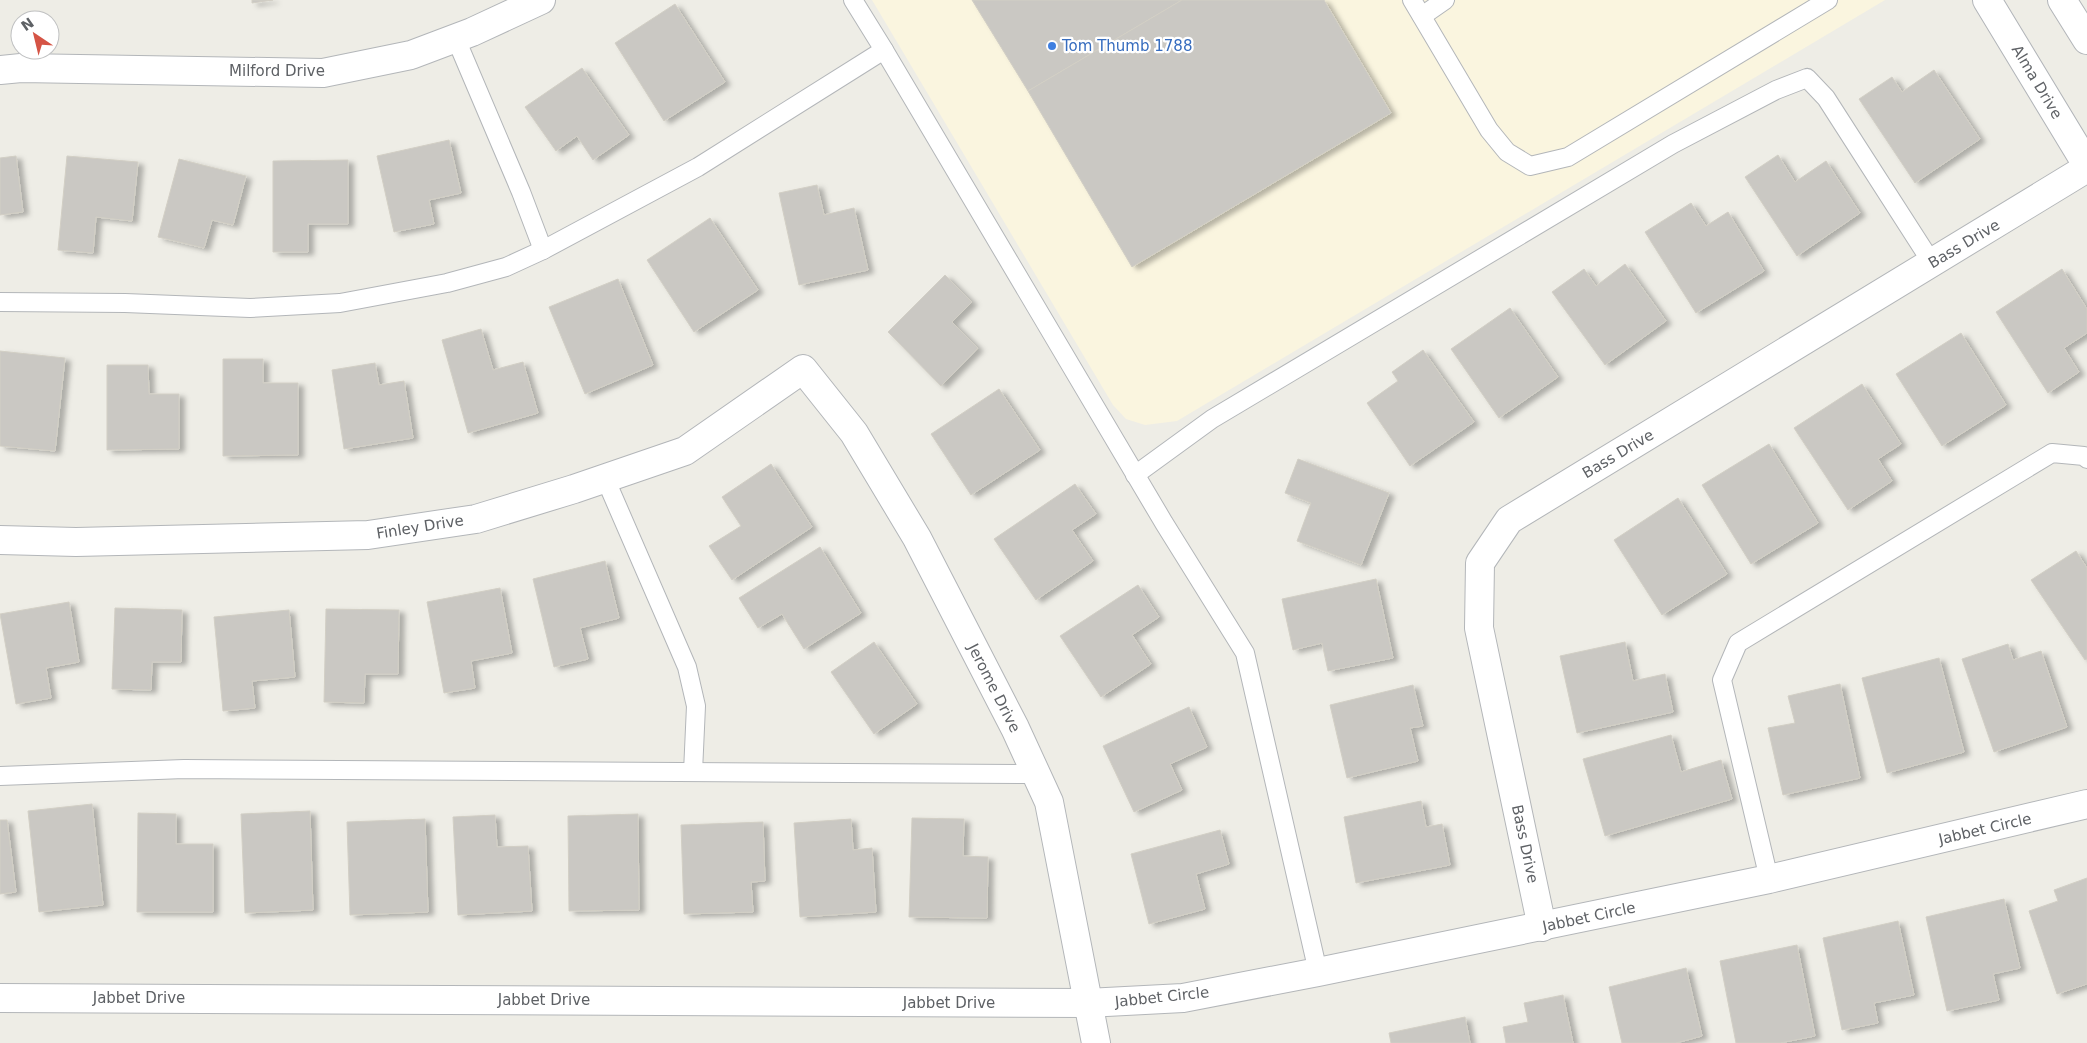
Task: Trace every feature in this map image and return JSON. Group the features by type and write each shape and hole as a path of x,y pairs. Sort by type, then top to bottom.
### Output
{"street":[{"name":"Milford Drive","path":"0,70 21,68 323,73 411,55 456,39 540,0"},
{"name":"Alma Drive","path":"1987,0 2087,164"},
{"path":"2062,0 2087,40"},
{"name":"Bass Drive","path":"1542,927 1479,628 1480,563 1509,520 2087,168"},
{"name":"Finley Drive","path":"0,540 76,542 368,535 476,519 605,478 685,450 803,369"},
{"name":"Jerome Drive","path":"803,369 854,433 916,538 1015,728 1049,802 1096,1043"},
{"name":"Jabbet Circle","path":"1087,1004 1183,998 1318,972 1769,879 2087,804"},
{"name":"Jabbet Drive","path":"0,998 1087,1004"}],"lane":[{"path":"853,0 1135,475 1245,653 1318,972"},
{"path":"1412,0 1489,130 1507,152 1530,166 1568,157 1828,0"},
{"path":"1422,16 1445,0"},
{"path":"456,39 522,192 543,250"},
{"path":"0,302 125,303 250,308 340,303 447,283 506,267 543,250 698,167 884,50"},
{"path":"1135,475 1212,419 1673,144 1776,90 1807,78 1826,98 1932,263"},
{"path":"1769,879 1722,680 1738,643 2052,453 2084,456 2087,459"},
{"path":"605,478 687,667 696,706 693,772"},
{"path":"0,776 184,769 1036,774"}],"shaded area":[{"path":"872,0 1885,0 1177,421 1145,425 1126,419 1113,405"}],"building":[{"path":"252,0 273,0 252,3"},
{"name":"Tom Thumb 1788","path":"972,0 1182,0 1028,91"},
{"path":"1182,0 1324,0 1391,113 1132,267 1028,91"},
{"path":"675,4 725,82 664,121 615,43"},
{"path":"582,68 629,135 593,160 577,136 556,151 525,107"},
{"path":"1934,70 1980,139 1915,183 1859,99 1892,77 1902,92"},
{"path":"449,140 461,193 429,200 434,224 394,232 377,156"},
{"path":"1778,155 1795,182 1826,161 1860,213 1797,256 1745,177"},
{"path":"16,156 23,212 0,215 0,158"},
{"path":"67,156 138,162 132,221 96,217 93,253 58,250"},
{"path":"179,159 246,176 233,225 212,220 204,248 158,237"},
{"path":"348,160 348,224 308,224 308,252 273,252 273,161"},
{"path":"817,185 824,215 854,208 868,270 799,285 779,193"},
{"path":"1691,203 1706,226 1728,212 1764,271 1696,313 1645,232"},
{"path":"710,218 758,290 694,332 647,260"},
{"path":"1625,264 1666,321 1605,365 1552,292 1584,269 1596,286"},
{"path":"2062,269 2087,309 2087,333 2064,348 2079,372 2048,393 1996,312"},
{"path":"945,275 972,302 952,322 978,348 941,386 888,332"},
{"path":"618,279 653,365 585,394 549,307"},
{"path":"1510,308 1558,377 1499,418 1451,349"},
{"path":"481,329 493,370 523,362 538,413 468,433 442,340"},
{"path":"1961,333 2006,405 1942,446 1896,374"},
{"path":"1423,350 1474,422 1410,466 1367,403 1398,381 1392,372"},
{"path":"0,351 65,358 55,451 0,446"},
{"path":"223,359 263,359 263,383 298,383 298,455 223,456"},
{"path":"375,363 379,385 404,381 413,438 344,449 332,370"},
{"path":"107,365 148,365 149,394 179,394 179,449 107,450"},
{"path":"1862,384 1901,444 1878,459 1892,481 1848,510 1794,428"},
{"path":"999,389 1040,450 971,495 931,434"},
{"path":"1769,444 1818,523 1751,564 1702,485"},
{"path":"1298,459 1389,493 1361,565 1297,541 1311,503 1285,493"},
{"path":"771,464 812,527 732,580 709,546 741,526 722,497"},
{"path":"1075,484 1096,514 1072,530 1093,561 1036,600 994,539"},
{"path":"1678,498 1727,574 1662,615 1614,540"},
{"path":"820,547 861,613 804,649 782,614 758,628 739,598"},
{"path":"2076,551 2087,568 2087,659 2085,660 2031,580"},
{"path":"605,561 619,618 580,628 588,659 554,667 533,579"},
{"path":"1376,579 1393,658 1328,671 1322,643 1293,650 1282,599"},
{"path":"1138,585 1159,617 1132,635 1151,664 1101,697 1060,636"},
{"path":"500,588 512,653 471,661 475,688 444,693 427,602"},
{"path":"69,602 79,662 46,668 51,698 16,704 0,614"},
{"path":"115,608 182,610 181,662 152,662 151,690 112,689"},
{"path":"326,609 399,610 398,674 365,674 364,703 324,702"},
{"path":"289,610 295,677 252,681 255,708 223,711 214,617"},
{"path":"874,642 917,704 874,734 831,672"},
{"path":"1625,642 1633,681 1665,674 1673,712 1577,733 1560,656"},
{"path":"2008,644 2013,660 2041,651 2067,727 1994,752 1962,659"},
{"path":"1939,658 1964,752 1887,773 1862,678"},
{"path":"1840,684 1860,778 1783,795 1768,728 1795,723 1788,696"},
{"path":"1413,685 1423,726 1410,728 1418,761 1347,778 1330,705"},
{"path":"1189,707 1207,747 1170,764 1182,790 1134,812 1103,746"},
{"path":"1671,735 1681,772 1721,760 1732,799 1605,836 1583,759"},
{"path":"1421,801 1426,827 1442,824 1450,865 1356,883 1344,817"},
{"path":"92,804 103,905 39,912 28,811"},
{"path":"310,811 313,910 245,913 241,814"},
{"path":"138,813 176,814 176,844 213,844 213,912 137,912"},
{"path":"638,814 639,910 569,911 568,816"},
{"path":"495,815 497,847 528,846 532,911 458,915 453,817"},
{"path":"912,818 964,819 963,856 988,857 987,918 909,917"},
{"path":"425,819 428,912 350,915 347,822"},
{"path":"851,819 853,850 872,848 876,912 800,917 794,823"},
{"path":"0,820 7,820 16,892 0,894"},
{"path":"763,822 765,881 751,882 753,912 684,914 681,825"},
{"path":"1220,830 1229,864 1196,874 1205,909 1149,924 1131,854"},
{"path":"2087,878 2087,984 2057,994 2029,911 2058,901 2054,890"},
{"path":"2004,899 2020,968 1993,974 1999,1000 1947,1011 1926,917"},
{"path":"1898,921 1914,995 1874,1003 1878,1023 1842,1030 1823,938"},
{"path":"1797,945 1815,1036 1780,1043 1736,1043 1720,961"},
{"path":"1686,968 1702,1036 1676,1043 1622,1043 1609,987"},
{"path":"1563,995 1573,1043 1506,1043 1503,1027 1528,1022 1524,1003"},
{"path":"1465,1017 1470,1043 1391,1043 1389,1033"}],"place":[{"name":"Tom Thumb 1788","path":"1052,46"}]}
